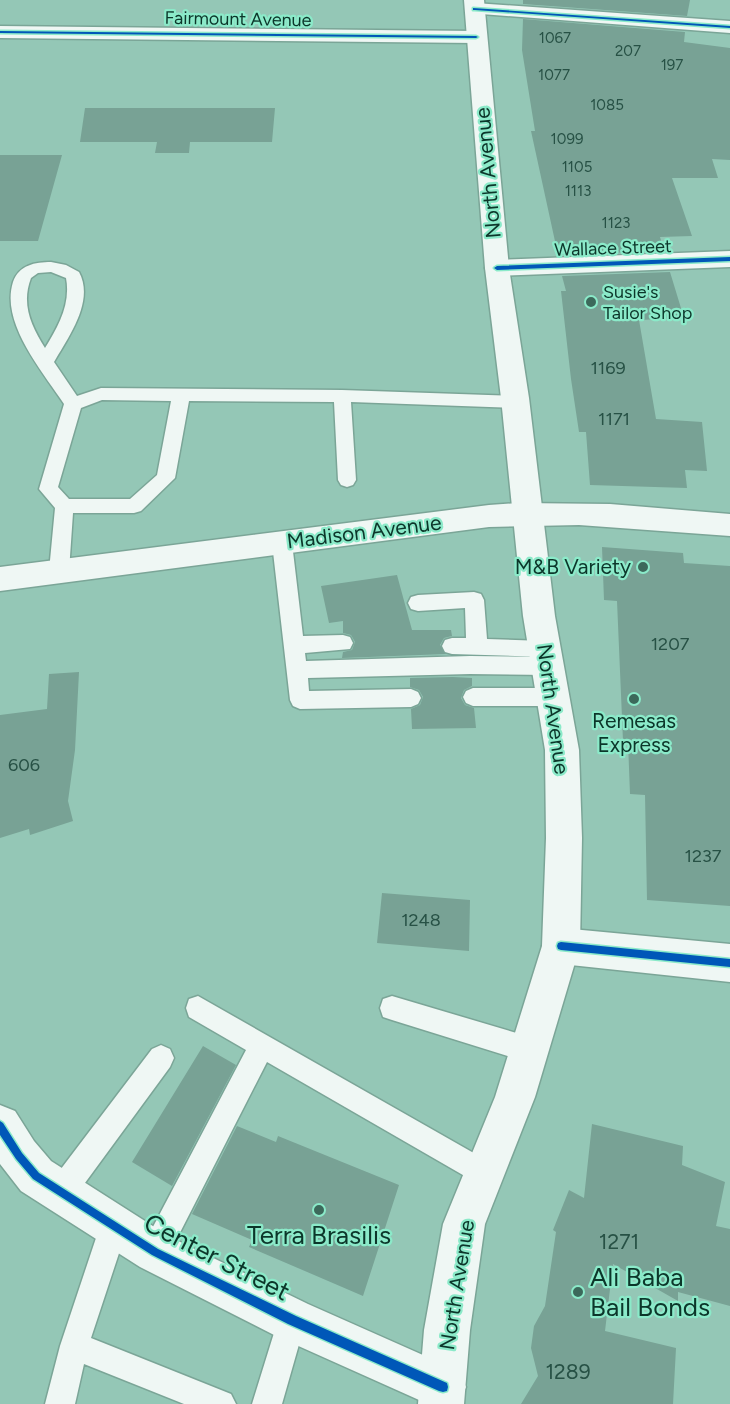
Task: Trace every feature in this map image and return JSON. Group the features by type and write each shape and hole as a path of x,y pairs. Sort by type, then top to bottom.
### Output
{"main road":[{"path":"475,4 725,21"},
{"name":"North Avenue","path":"442,1396 447,1330 464,1224 515,1097 561,946 564,838 562,750 548,671 516,402 497,268 475,4"},
{"name":"Fairmount Avenue","path":"0,32 476,37"},
{"name":"Wallace Street","path":"497,268 730,259"},
{"name":"Madison Avenue","path":"0,579 529,513 597,514 730,525"},
{"path":"561,946 730,963"},
{"name":"Center Street","path":"0,1126 19,1156 36,1176 155,1252 442,1396"}],"lane":[{"path":"46,360 68,325 74,296 73,276 55,267 40,268 22,276 17,303 25,325 46,360 73,404 48,489 63,506 59,571"},
{"path":"73,404 101,394 342,396 516,402"},
{"path":"63,506 134,506 166,478 181,394"},
{"path":"342,396 347,480"},
{"path":"282,543 300,700 411,698"},
{"path":"418,603 474,600 477,647"},
{"path":"294,645 343,643"},
{"path":"452,646 477,647 548,671"},
{"path":"297,670 470,665 548,671"},
{"path":"473,697 548,671"},
{"path":"198,1008 484,1173"},
{"path":"392,1008 530,1050"},
{"path":"155,1252 262,1046"},
{"path":"61,1192 161,1058"},
{"path":"60,1404 74,1346 114,1226"},
{"path":"267,1404 292,1320"},
{"path":"74,1346 221,1404"}],"building":[{"path":"523,0 690,0 687,16 523,4"},
{"path":"523,19 685,32 684,42 730,48 730,160 712,159 718,178 672,178 692,236 660,237 664,251 558,255 531,131 535,131 522,50"},
{"path":"85,108 275,108 272,142 190,142 189,153 155,153 157,142 80,142"},
{"path":"0,155 62,155 38,241 0,241"},
{"path":"670,272 684,318 639,320 656,419 702,422 707,471 685,470 687,488 590,485 586,432 579,432 571,379 561,291 566,291 562,276"},
{"path":"602,547 683,553 684,563 730,566 730,906 647,900 645,795 630,794 628,742 623,741 617,601 604,600"},
{"path":"397,575 412,630 451,630 452,636 444,638 440,645 446,654 342,658 343,652 352,650 355,642 351,635 343,633 343,621 329,623 321,586"},
{"path":"79,672 75,750 68,801 73,821 30,835 29,829 0,838 0,715 47,709 49,674"},
{"path":"410,678 472,678 472,686 464,690 461,698 465,705 474,708 476,728 412,729 411,709 420,705 423,697 419,690 410,687"},
{"path":"382,893 470,900 469,951 377,943"},
{"path":"203,1046 236,1065 172,1186 132,1162"},
{"path":"592,1124 683,1146 682,1165 725,1182 716,1226 730,1229 730,1306 678,1292 678,1301 613,1264 605,1331 676,1348 673,1404 521,1404 538,1376 531,1348 534,1326 545,1306 556,1232 553,1230 569,1190 584,1198"},
{"name":"Terra Brasilis","path":"237,1126 276,1142 278,1136 399,1185 363,1296 249,1247 252,1240 192,1214"}],"cycle path":[{"path":"475,9 730,27"},
{"path":"0,32 476,37"},
{"path":"497,268 730,259"},
{"path":"561,946 730,963"},
{"path":"0,1126 19,1156 36,1176 155,1252 292,1320 443,1387"}],"place":[{"name":"Susie's Tailor Shop","path":"591,302"},
{"name":"M&B Variety","path":"643,567"},
{"name":"Remesas Express","path":"634,699"},
{"name":"Terra Brasilis","path":"319,1210"},
{"name":"Ali Baba Bail Bonds","path":"578,1292"}]}
